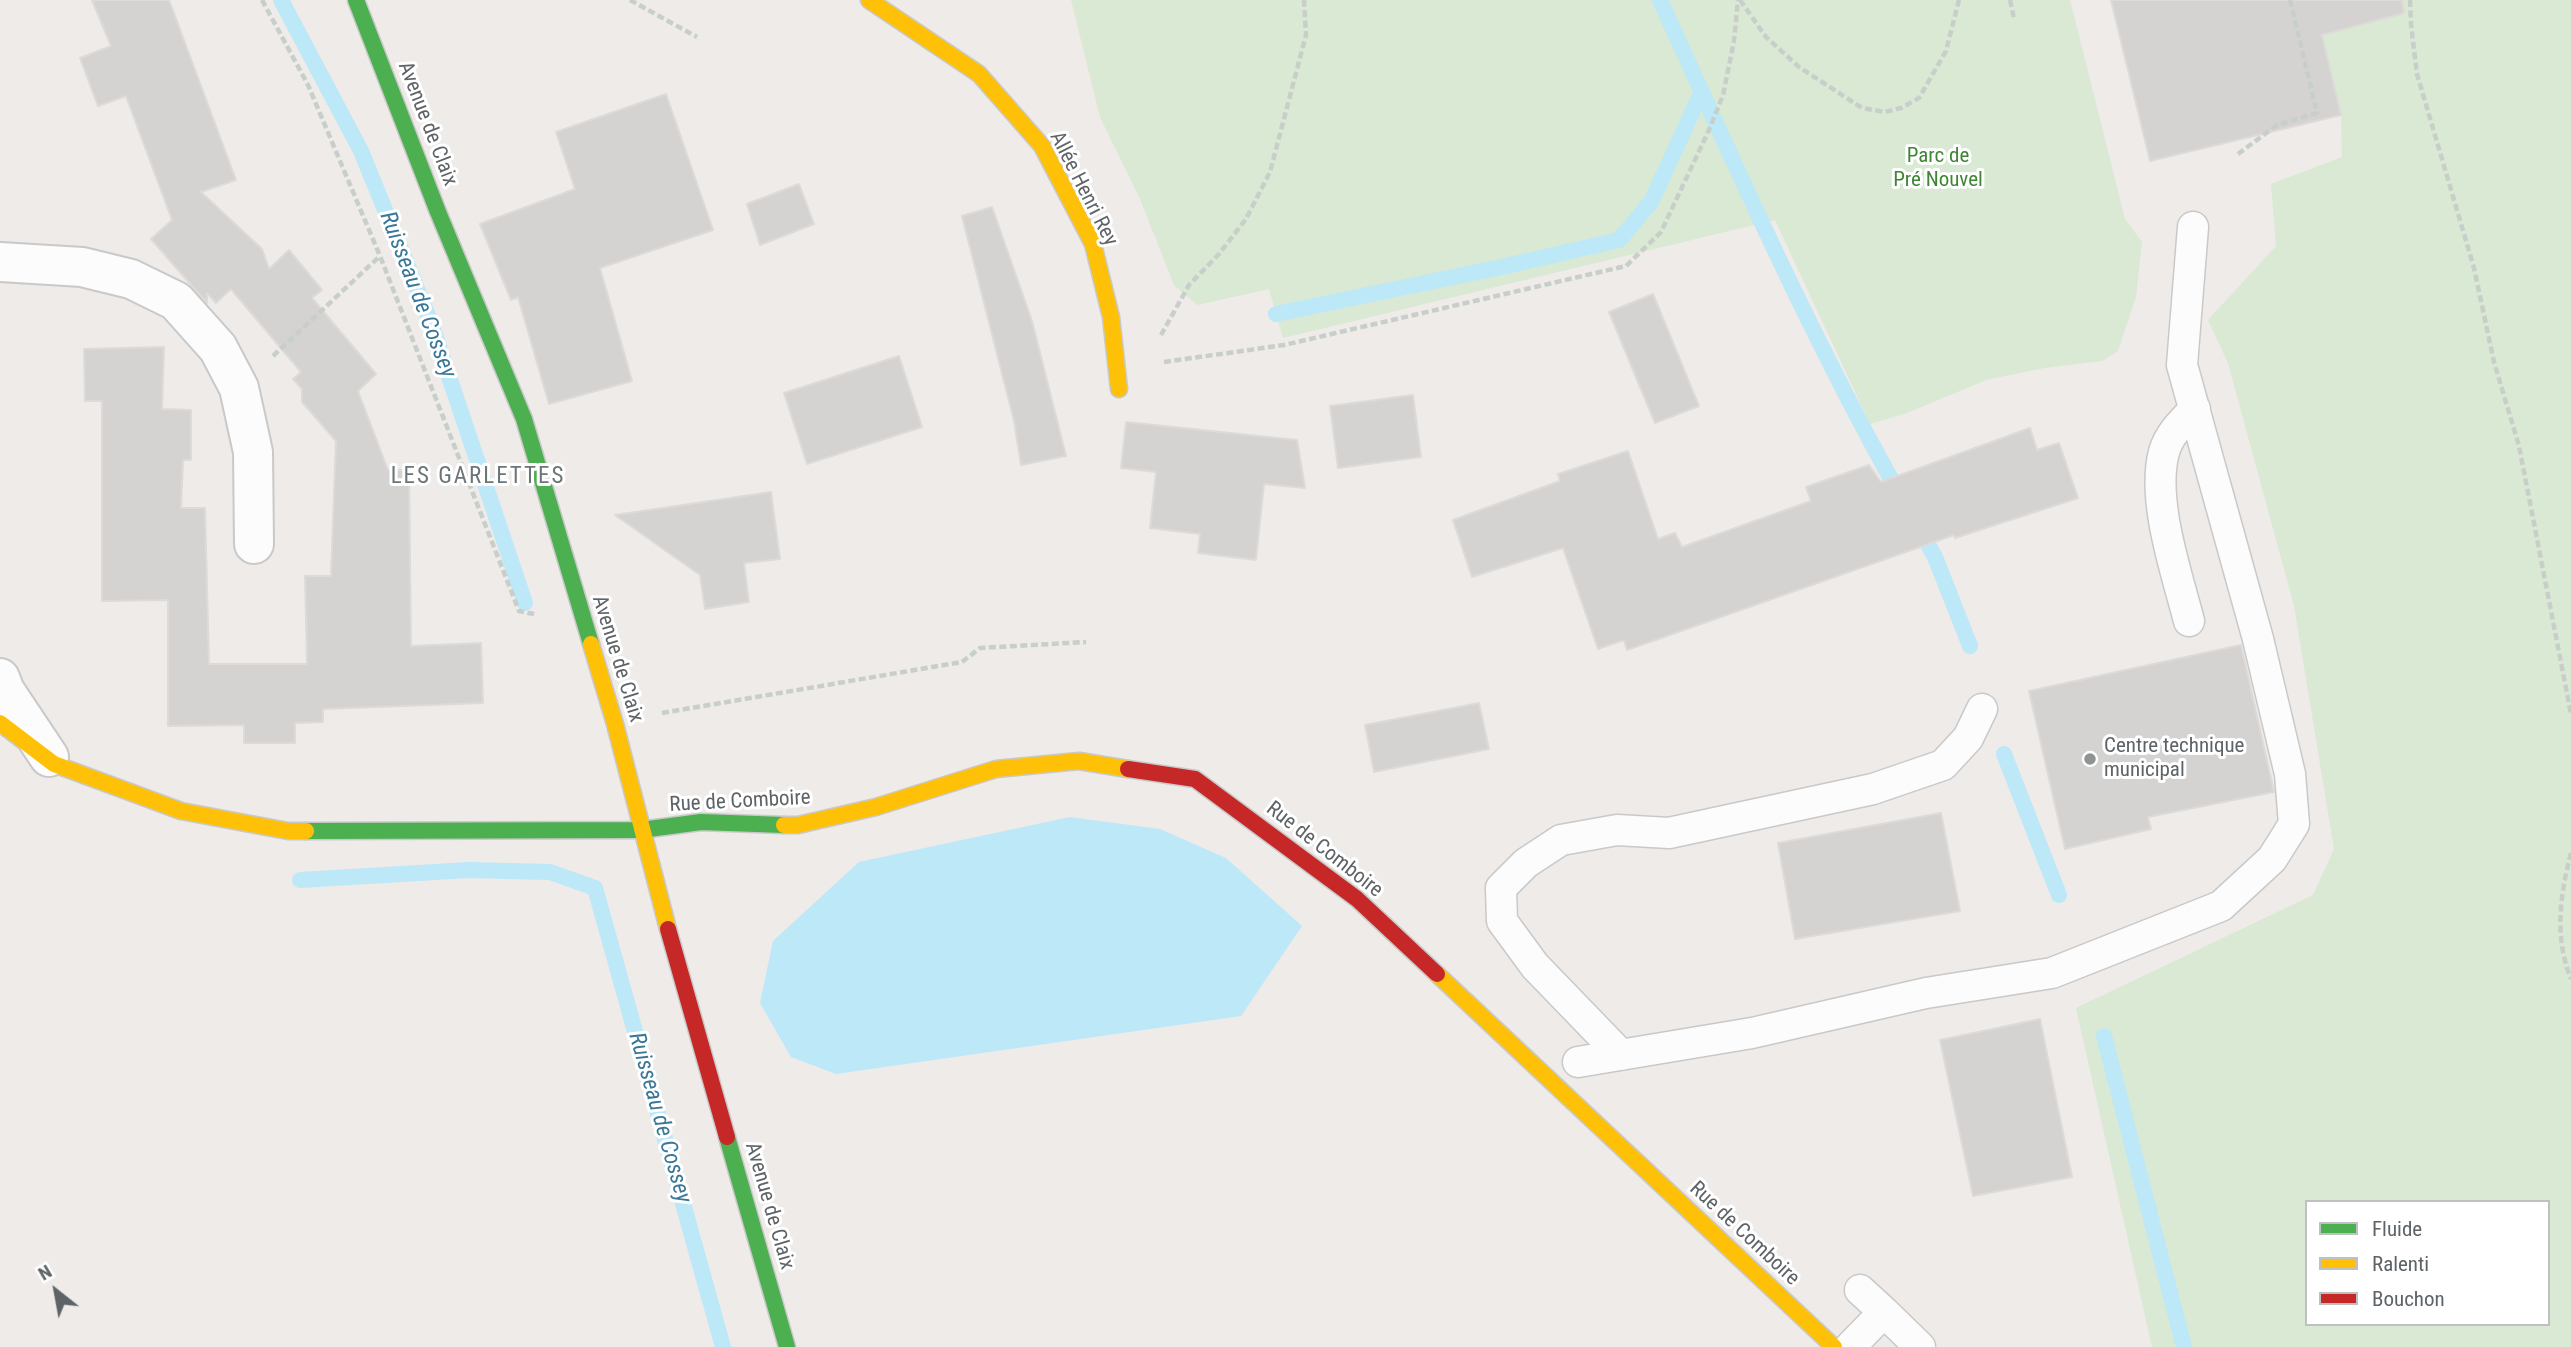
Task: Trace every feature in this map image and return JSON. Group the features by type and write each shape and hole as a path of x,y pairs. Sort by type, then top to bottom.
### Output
{"street":[{"name":"Avenue de Claix","path":"356,0 438,212 524,419 615,724 641,830 787,1347"},
{"name":"Allée Henri Rey","path":"869,0 979,74 1042,146 1093,244 1111,317 1119,389"},
{"path":"0,262 82,267 131,279 176,301 218,348 239,388 253,452 254,544"},
{"path":"0,678 5,691 54,764"},
{"name":"Rue de Comboire","path":"0,723 54,764 181,811 288,831 641,830 701,822 798,825 876,807 996,769 1079,761 1195,779 1357,899 1834,1347"}],"lane":[{"path":"1578,1062 1752,1033 1926,993 2052,973 2221,906 2272,859 2294,824 2291,774 2258,639 2182,365 2193,228"},
{"path":"2189,621 2166,530 2161,492 2164,452 2174,430 2195,408"},
{"path":"1620,1055 1535,966 1502,921 1501,888 1526,863 1562,841 1617,830 1669,833 1873,789 1943,765 1968,738 1982,709"},
{"path":"1860,1290 1920,1347"},
{"path":"1850,1347 1884,1312"}],"path":[{"path":"262,0 308,85 380,256 519,611 538,615"},
{"path":"630,0 697,37"},
{"path":"1119,389 1143,366 1189,285 1219,254 1246,219 1270,172 1306,35 1304,0"},
{"path":"1143,366 1284,345 1626,265 1661,232 1709,130 1723,95 1739,0"},
{"path":"1739,0 1766,37 1799,67 1862,108 1885,112 1919,98 1946,51 1959,0"},
{"path":"2010,0 2014,19"},
{"path":"2238,154 2277,125 2317,113 2290,0"},
{"path":"2410,0 2410,25 2417,74 2473,268 2494,362 2519,446 2571,714"},
{"path":"239,388 380,256"},
{"path":"615,724 655,714 962,662 980,648 1086,642"},
{"path":"2571,853 2561,892 2560,938 2571,979"}],"green space":[{"name":"Parc de Pré Nouvel","path":"1071,0 2070,0 2125,219 2142,242 2136,297 2118,351 2102,361 2044,368 1986,380 1907,413 1870,424 1775,220 1283,338 1269,289 1197,305 1174,285 1140,199 1100,117"},
{"path":"2344,0 2571,0 2571,1347 2152,1347 2076,1008 2313,895 2334,849 2294,606 2228,363 2208,320 2276,246 2271,184 2342,157 2341,115 2322,35 2351,27"}],"water":[{"path":"1070,817 1160,829 1226,858 1302,926 1241,1016 836,1074 791,1057 760,1003 773,941 859,862"}],"building":[{"path":"92,0 169,0 236,180 201,192 262,249 269,269 289,250 322,290 312,298 376,374 358,391 388,470 409,470 411,646 481,643 483,703 323,709 323,722 295,723 295,743 244,743 244,725 168,726 168,600 102,601 102,401 85,401 84,349 164,347 162,409 191,410 191,460 183,460 181,508 205,508 209,664 307,664 305,576 331,576 336,441 302,402 302,389 293,379 301,372 231,289 216,303 207,293 207,303 151,239 172,220 126,96 98,106 80,58 111,46"},
{"path":"2111,0 2402,0 2404,13 2322,35 2341,115 2150,161"},
{"path":"666,94 713,230 600,268 632,381 549,404 518,297 511,300 480,224 575,189 556,132"},
{"path":"799,184 814,224 760,245 747,204"},
{"path":"992,207 1032,321 1066,456 1021,465 1014,421 962,216"},
{"path":"1653,294 1699,406 1655,423 1609,312"},
{"path":"899,356 922,427 807,464 784,393"},
{"path":"1413,395 1421,457 1338,468 1330,406"},
{"path":"1126,422 1297,440 1305,488 1264,484 1256,560 1198,553 1200,534 1150,528 1156,472 1121,468"},
{"path":"2030,428 2037,450 2059,443 2078,498 1955,538 1954,535 1627,650 1624,640 1598,649 1563,548 1472,577 1453,520 1560,481 1558,474 1628,451 1658,539 1675,533 1682,547 1811,501 1806,487 1869,465 1881,482"},
{"path":"771,492 780,559 744,563 749,602 705,609 700,575 615,515"},
{"name":"Centre technique municipal","path":"2241,645 2274,792 2148,817 2151,829 2065,849 2029,691"},
{"path":"1479,703 1489,749 1374,772 1365,725"},
{"path":"1941,813 1960,911 1795,939 1778,843"},
{"path":"2040,1019 2072,1177 1973,1196 1940,1040"}],"waterway":[{"name":"Ruisseau de Cossey","path":"281,0 361,151 431,323 525,603"},
{"path":"1660,0 1835,374 1900,495"},
{"path":"1276,314 1619,240 1651,202 1702,91"},
{"path":"1918,527 1935,557 1970,646"},
{"path":"2004,754 2059,895"},
{"name":"Ruisseau de Cossey","path":"300,880 469,870 550,872 595,888 723,1347"},
{"path":"2104,1036 2184,1347"}],"traffic: fast":[{"path":"356,0 438,212 524,419 591,644"},
{"path":"306,831 641,830 701,822 784,825"},
{"path":"727,1137 787,1347"}],"traffic: slow":[{"path":"869,0 979,74 1042,146 1093,244 1111,317 1119,389"},
{"path":"591,644 615,724 668,929"},
{"path":"0,723 54,764 181,811 288,831 306,831"},
{"path":"784,825 798,825 876,807 996,769 1079,761 1128,769"},
{"path":"1437,974 1834,1347"}],"traffic: jam":[{"path":"1128,769 1195,779 1357,899 1437,974"},
{"path":"668,929 727,1137"}],"place":[{"name":"Centre technique municipal","path":"2090,759"}],"district":[{"name":"LES GARLETTES","path":"478,477"}]}
